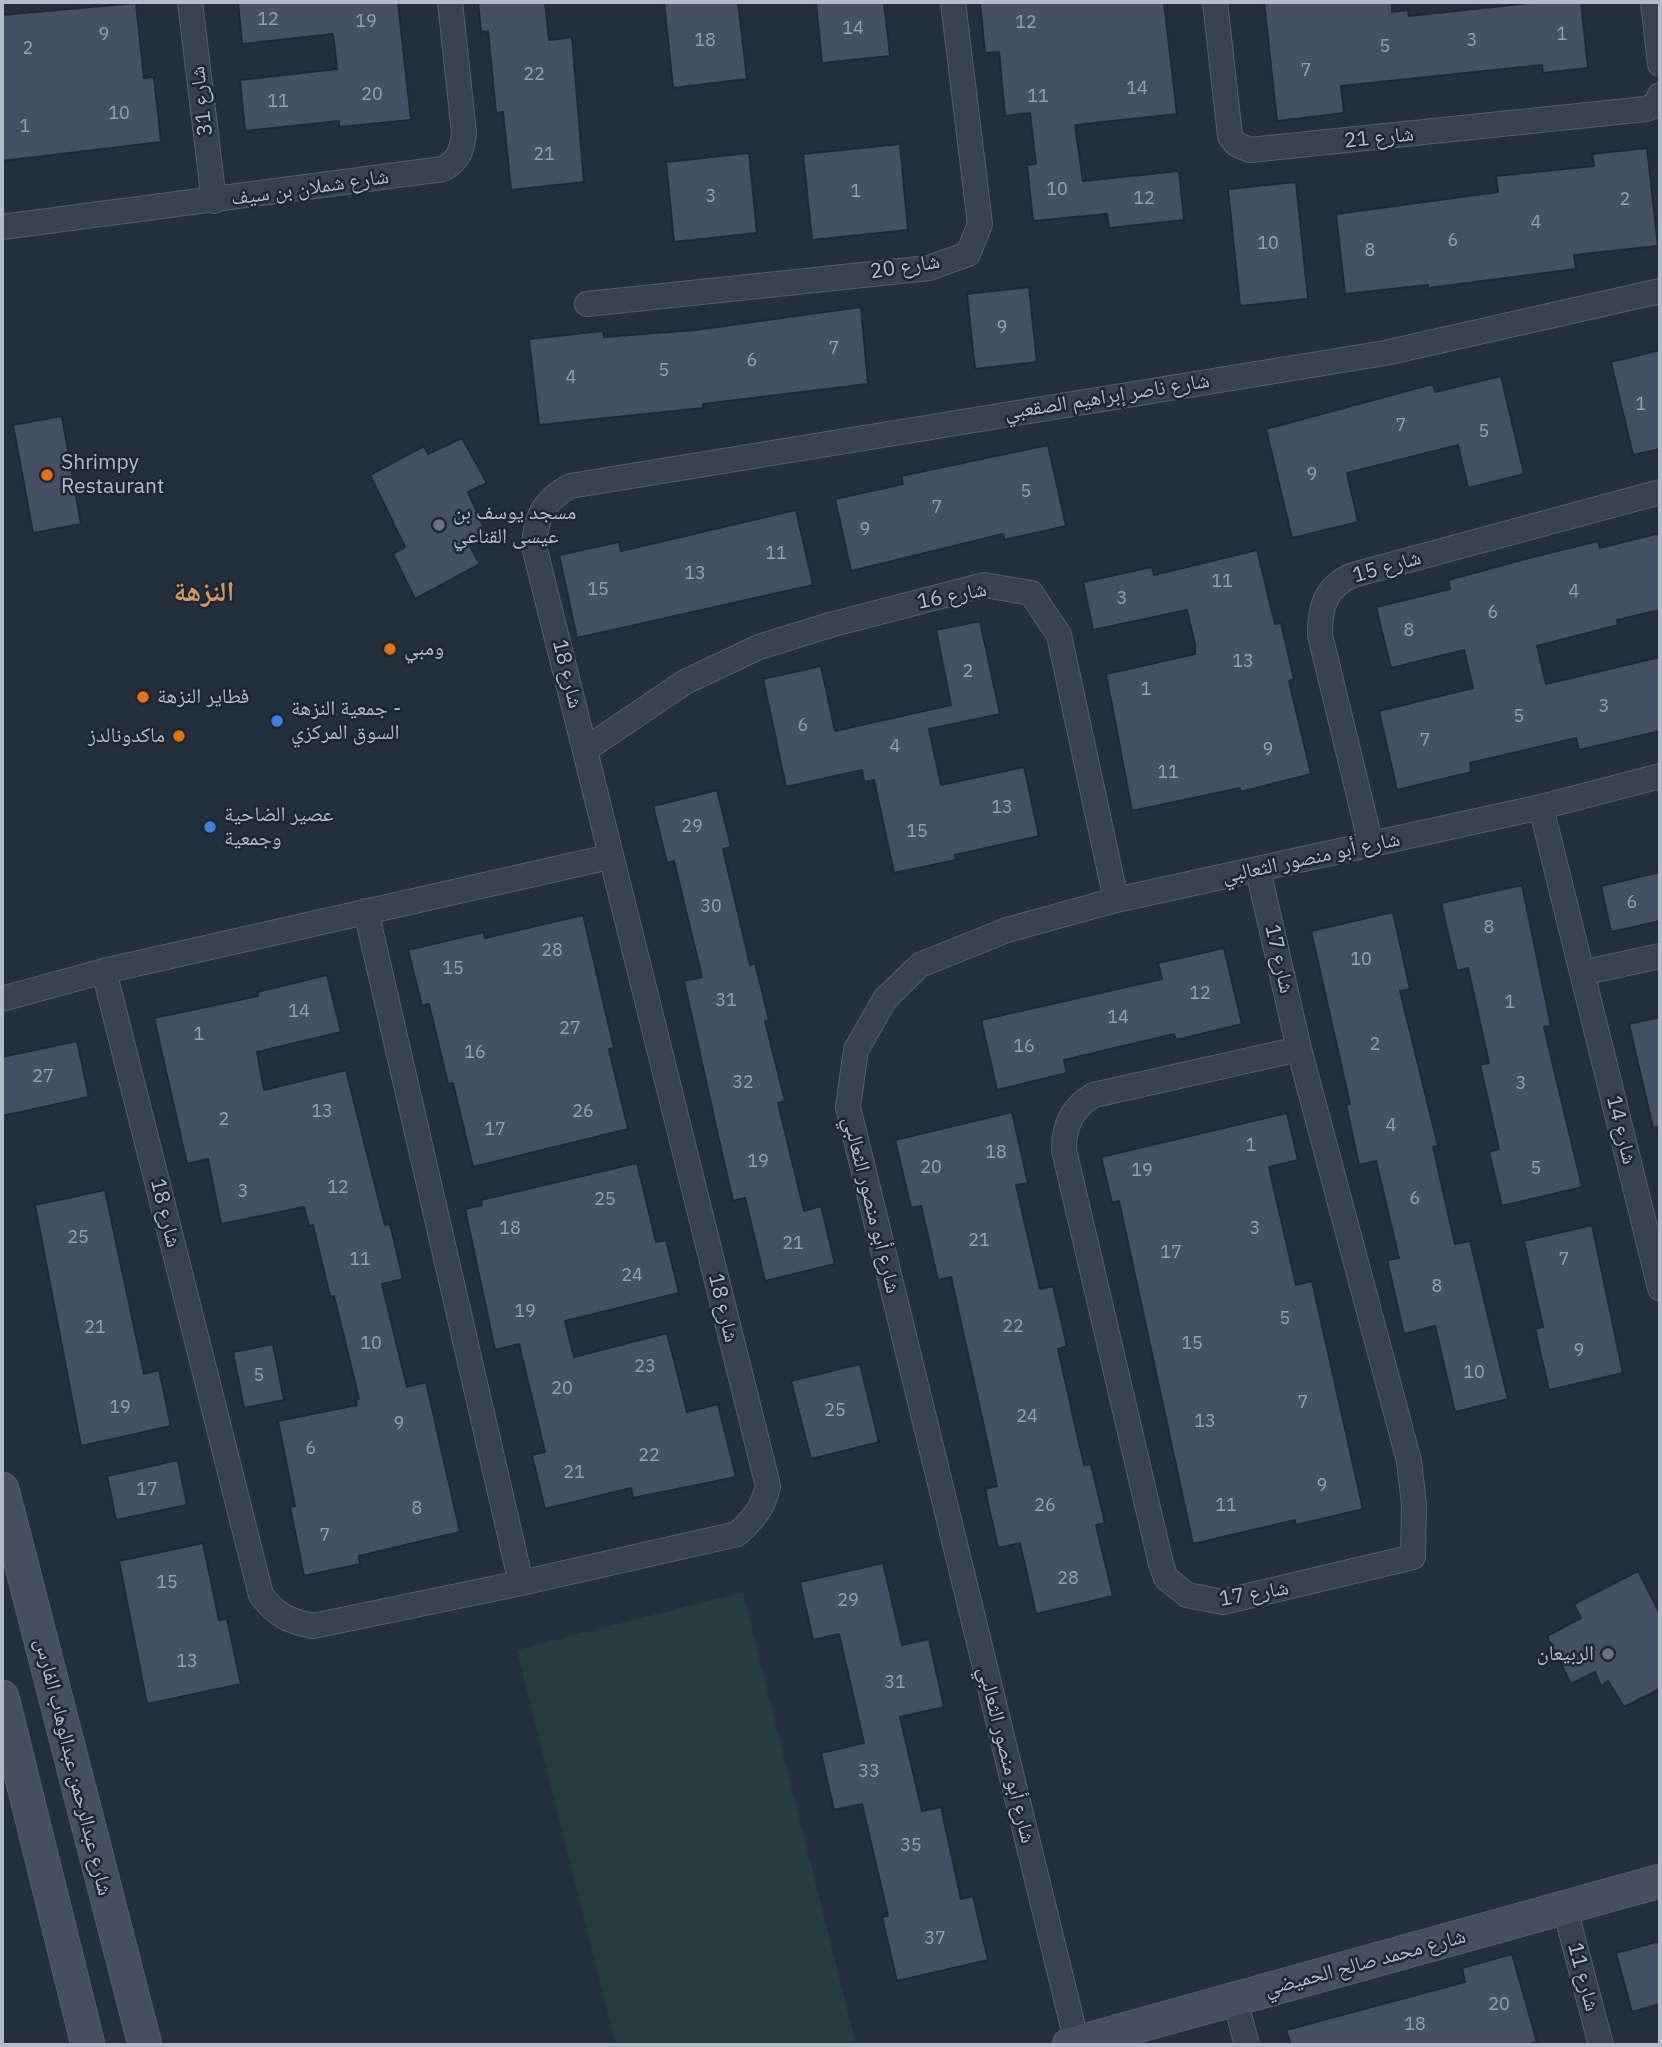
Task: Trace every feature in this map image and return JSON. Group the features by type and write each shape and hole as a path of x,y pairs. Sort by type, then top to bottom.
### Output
{"street":[{"name":"شارع 31","path":"190,2 214,201"},
{"name":"شارع شملان بن سيف","path":"2,227 430,172 455,162 462,150 464,133 450,2"},
{"name":"شارع 20","path":"587,303 929,268 968,254 979,224 953,2"},
{"name":"شارع 21","path":"1215,2 1230,136 1240,147 1250,150 1646,109 1655,105 1660,95"},
{"path":"1653,2 1660,64"},
{"name":"شارع ناصر إبراهيم الصقعبي","path":"553,496 570,486 1436,343 1660,291"},
{"name":"شارع 15","path":"1371,845 1320,635 1322,605 1333,586 1353,575 1660,492"},
{"name":"شارع 18","path":"104,971 261,1595 274,1613 292,1622 313,1626 737,1534 753,1520 764,1503 768,1486 609,858 586,749 534,546 536,522 553,496"},
{"name":"شارع 16","path":"586,749 685,682 759,647 830,625 984,585 1031,593 1059,635 1116,900"},
{"name":"شارع أبو منصور الثعالبي","path":"1073,2044 848,1107 856,1050 885,999 920,965 1007,930 1116,900 1541,807 1660,776"},
{"name":"شارع 14","path":"1541,807 1660,1288"},
{"path":"2,999 104,971 609,858"},
{"name":"شارع 17","path":"1258,870 1299,1049 1409,1461 1415,1504 1413,1558 1239,1600 1209,1602 1176,1589 1166,1578 1161,1564 1064,1150 1064,1139 1077,1107 1094,1095 1299,1049"},
{"path":"366,911 521,1583"},
{"path":"1582,973 1660,956"},
{"name":"شارع عبدالرحمن عبدالوهاب الفارس","path":"2,1489 145,2045"},
{"path":"2,1697 88,2045"},
{"name":"شارع محمد صالح الحميضي","path":"1073,2044 1660,1881"},
{"name":"شارع 11","path":"1565,1909 1601,2045"},
{"path":"1235,1999 1247,2045"}],"green space":[{"path":"743,1592 856,2045 616,2045 517,1650"}],"building":[{"path":"238,2 398,2 411,120 339,127 339,121 245,131 240,80 337,69 333,34 242,44"},
{"path":"478,2 545,2 549,40 572,37 584,182 511,190 503,112 496,113 488,31 481,32"},
{"path":"664,2 738,2 747,79 673,88"},
{"path":"816,2 884,2 890,56 822,63"},
{"path":"980,2 1164,2 1177,114 1075,125 1083,181 1179,171 1184,220 1109,228 1107,214 1033,221 1027,165 1036,164 1030,113 1005,116 999,52 985,53"},
{"path":"1264,2 1392,2 1392,12 1408,10 1409,16 1539,2 1581,2 1588,68 1543,73 1542,65 1341,86 1344,113 1277,121"},
{"path":"136,3 144,78 154,77 161,142 2,161 2,15"},
{"path":"900,144 908,230 812,240 803,154"},
{"path":"1647,148 1658,246 1574,255 1576,269 1428,288 1428,285 1345,294 1336,214 1498,192 1496,176 1594,166 1592,154"},
{"path":"749,153 757,233 674,242 666,162"},
{"path":"1296,182 1308,299 1240,306 1228,189"},
{"path":"1029,287 1037,362 975,369 967,294"},
{"path":"861,307 868,384 703,404 703,408 539,425 529,339 603,331 604,337 695,330"},
{"path":"1660,350 1660,449 1633,455 1611,362"},
{"path":"1501,376 1524,474 1468,488 1458,445 1347,473 1358,522 1292,538 1266,429 1433,384 1435,392"},
{"name":"Shrimpy Restaurant","path":"62,416 81,524 33,533 13,425"},
{"name":"مسجد يوسف بن عيسى القناعي","path":"462,438 487,483 468,492 487,534 469,545 480,564 415,599 393,554 405,547 370,475 424,446 428,454"},
{"path":"1048,445 1066,526 1004,540 1003,534 851,571 835,499 903,484 901,476"},
{"path":"796,510 813,585 577,638 559,555 619,542 621,551"},
{"path":"1660,533 1660,610 1617,620 1618,625 1537,646 1546,684 1660,657 1660,731 1579,750 1576,738 1470,763 1471,772 1397,790 1379,711 1473,688 1464,650 1391,668 1376,607 1450,589 1448,580 1529,558 1598,541 1600,548"},
{"path":"1257,550 1275,624 1281,623 1294,679 1289,681 1311,774 1240,792 1240,788 1132,811 1106,674 1195,654 1195,644 1187,610 1093,630 1083,582 1152,567 1154,575"},
{"path":"980,621 1000,714 929,729 941,785 1024,767 1039,836 955,855 956,860 894,873 874,780 864,782 862,770 786,787 763,679 821,666 835,731 951,705 936,630"},
{"path":"717,790 731,847 723,849 750,965 755,963 769,1020 765,1021 785,1101 778,1103 804,1211 821,1206 835,1264 765,1281 745,1198 733,1201 684,981 702,977 674,861 667,863 653,806"},
{"path":"1660,872 1660,921 1611,932 1601,886"},
{"path":"1522,885 1551,1026 1544,1027 1582,1187 1502,1206 1489,1152 1499,1149 1480,1065 1489,1063 1468,968 1457,971 1441,903"},
{"path":"1393,912 1410,989 1400,991 1438,1146 1433,1147 1455,1244 1470,1241 1508,1399 1455,1412 1435,1326 1404,1334 1387,1260 1399,1258 1376,1161 1359,1165 1346,1105 1350,1104 1311,931"},
{"path":"583,915 614,1048 609,1049 628,1129 473,1167 453,1083 448,1084 429,1004 422,1006 408,950 484,932 485,938"},
{"path":"1224,948 1242,1024 1176,1040 1174,1034 1064,1060 1067,1073 997,1090 981,1020 1162,979 1158,963"},
{"path":"327,975 341,1032 257,1052 264,1090 346,1070 385,1225 390,1224 403,1279 382,1284 407,1387 426,1382 460,1532 359,1556 360,1564 304,1576 290,1507 295,1506 278,1421 357,1405 356,1400 359,1399 334,1296 330,1296 313,1225 309,1226 304,1207 221,1224 208,1159 187,1164 154,1018 258,996 257,992"},
{"path":"1660,1017 1660,1127 1653,1128 1629,1024"},
{"path":"77,1041 89,1097 2,1116 2,1057"},
{"path":"1012,1112 1028,1183 1016,1185 1040,1289 1053,1286 1067,1346 1058,1349 1084,1465 1091,1464 1105,1523 1096,1525 1113,1596 1036,1614 1020,1543 998,1548 985,1489 997,1486 951,1277 938,1280 921,1206 911,1208 895,1140"},
{"path":"1287,1113 1298,1160 1269,1167 1296,1285 1312,1281 1363,1509 1296,1525 1295,1520 1193,1544 1119,1201 1112,1203 1101,1157"},
{"path":"637,1163 656,1242 666,1240 679,1293 565,1321 574,1357 667,1333 687,1412 718,1404 736,1477 633,1498 631,1488 545,1509 532,1455 545,1452 519,1344 495,1350 465,1209 482,1205 481,1200"},
{"path":"105,1190 144,1374 159,1370 171,1426 81,1446 35,1205"},
{"path":"1592,1225 1623,1373 1549,1390 1535,1329 1543,1327 1524,1241"},
{"path":"273,1344 284,1400 244,1408 233,1352"},
{"path":"860,1364 879,1442 811,1459 791,1381"},
{"path":"178,1460 187,1505 116,1520 107,1476"},
{"path":"203,1543 219,1620 227,1619 241,1684 147,1704 119,1561"},
{"path":"883,1563 902,1645 929,1639 944,1707 900,1717 922,1811 941,1807 961,1899 973,1896 988,1960 897,1981 882,1917 888,1916 862,1804 834,1810 821,1753 864,1743 839,1634 813,1640 800,1582"},
{"name":"الربيعان","path":"1638,1571 1660,1614 1660,1689 1624,1707 1608,1681 1601,1686 1595,1672 1571,1684 1547,1636 1581,1618 1574,1604"},
{"path":"1660,1941 1660,2004 1632,2012 1616,1953"},
{"path":"1512,1954 1537,2042 1525,2045 1291,2045 1286,2030 1465,1982 1462,1968"}],"place":[{"name":"Shrimpy Restaurant","path":"47,475"},
{"name":"مسجد يوسف بن عيسى القناعي","path":"439,525"},
{"name":"ومبي","path":"390,649"},
{"name":"فطاير النزهة","path":"143,697"},
{"name":"جمعية النزهة - السوق المركزي","path":"277,721"},
{"name":"ماكدونالدز","path":"179,736"},
{"name":"عصير الضاحية وجمعية","path":"210,827"},
{"name":"الربيعان","path":"1608,1654"}],"district":[{"name":"النزهة","path":"204,593"}]}
